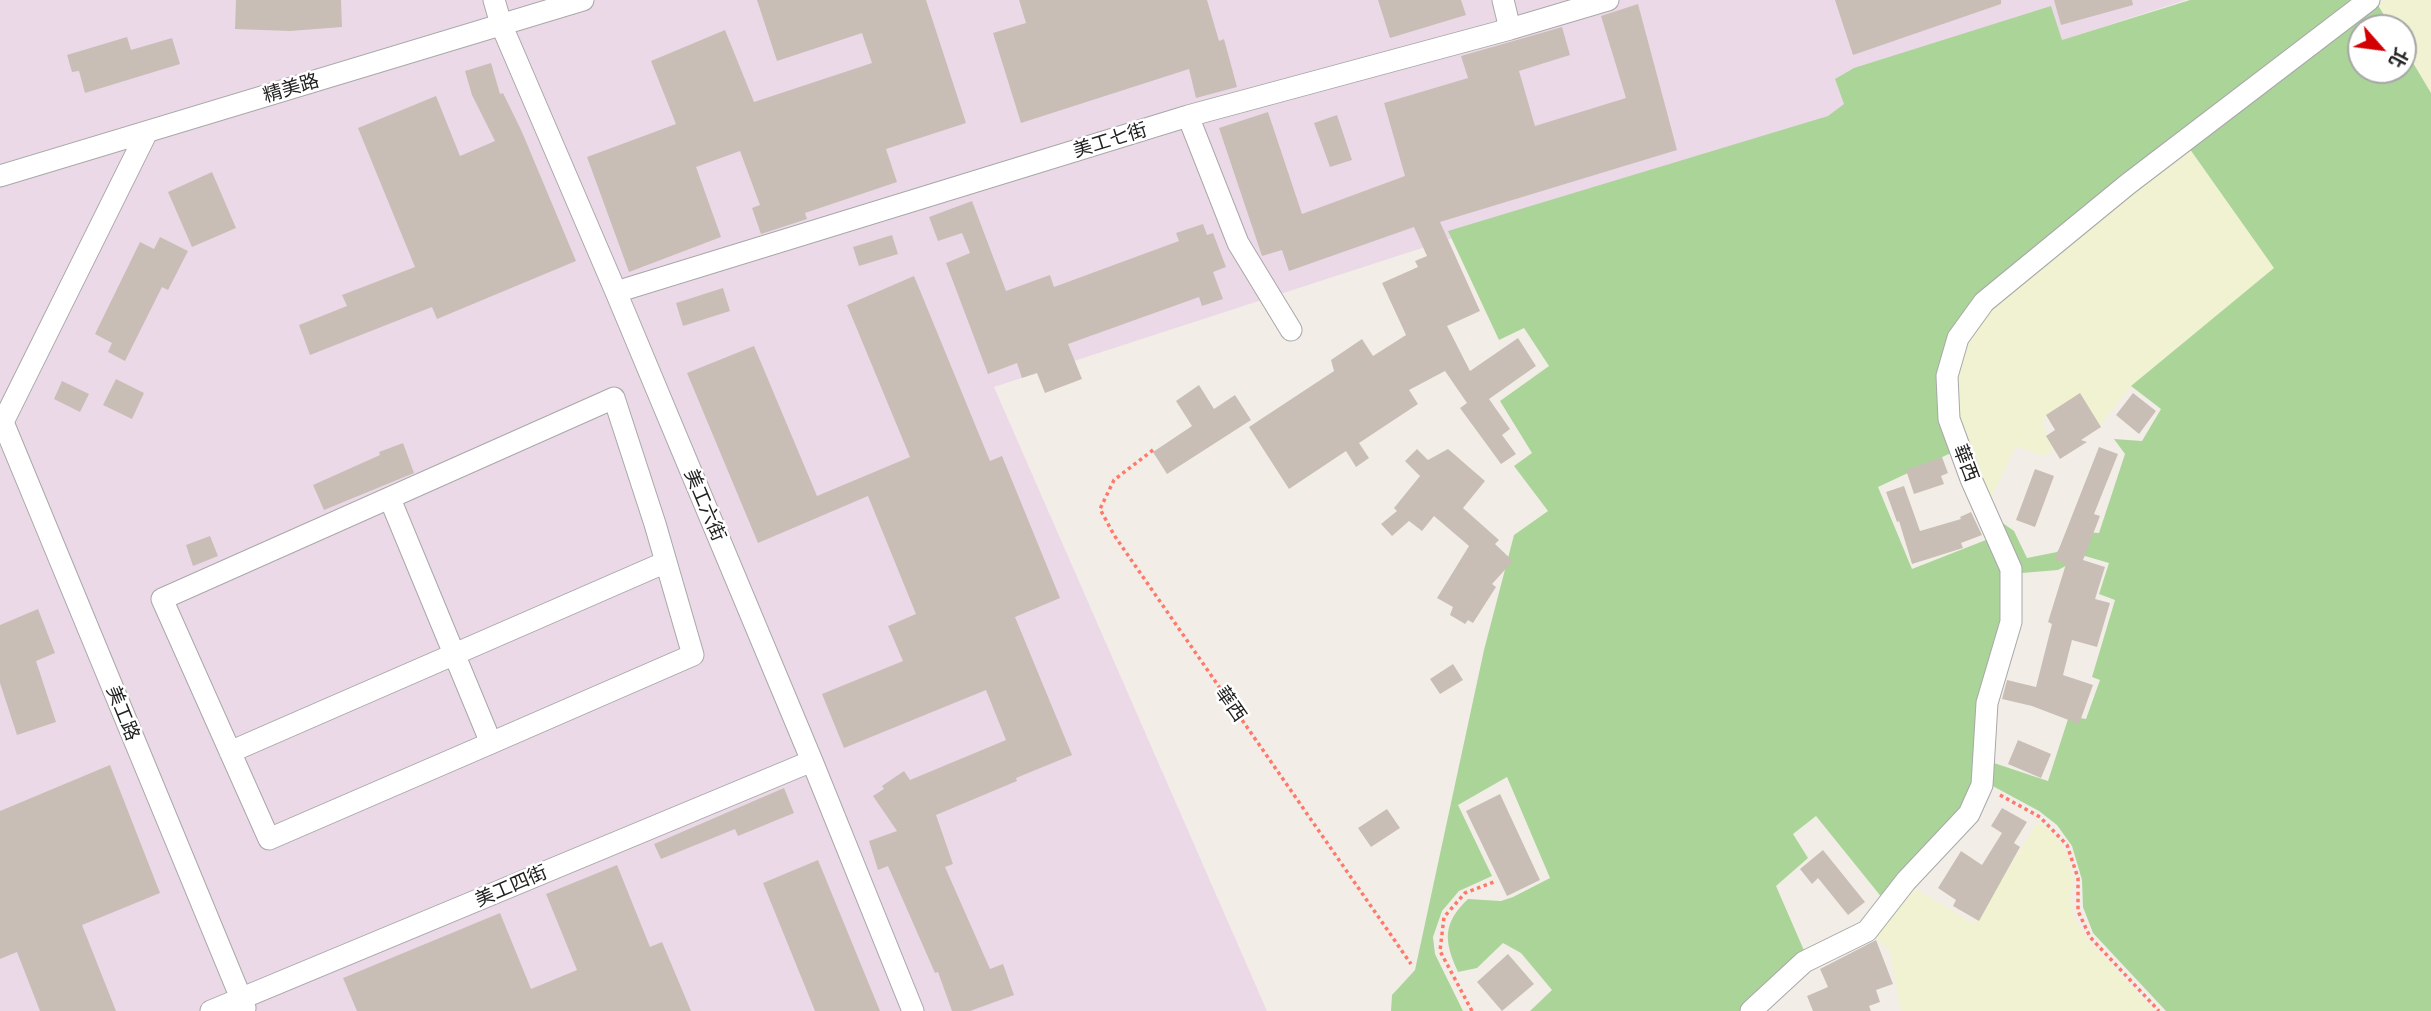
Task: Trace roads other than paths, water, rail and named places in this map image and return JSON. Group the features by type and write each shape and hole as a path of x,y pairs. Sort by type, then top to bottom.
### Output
{"street":[{"name":"美工六街","path":"494,0 500,24 616,292 913,1011"},
{"name":"精美路","path":"0,176 583,0"},
{"path":"1503,0 1510,29"},
{"name":"美工七街","path":"616,292 1188,116 1608,0"},
{"name":"華西","path":"1751,1011 1804,962 1867,931 1906,881 1969,814 1982,785 1987,703 2011,622 2011,569 1971,479 1949,419 1947,376 1958,338 1984,302 2128,184 2370,0"},
{"path":"1188,116 1238,243 1291,330"},
{"path":"1,419 147,132"},
{"path":"614,398 666,562 693,655 269,839 162,599 614,398"},
{"name":"美工路","path":"1,419 244,1004"},
{"path":"390,499 491,743"},
{"path":"230,752 666,562"},
{"name":"美工四街","path":"211,1011 244,1004 812,761"}]}
